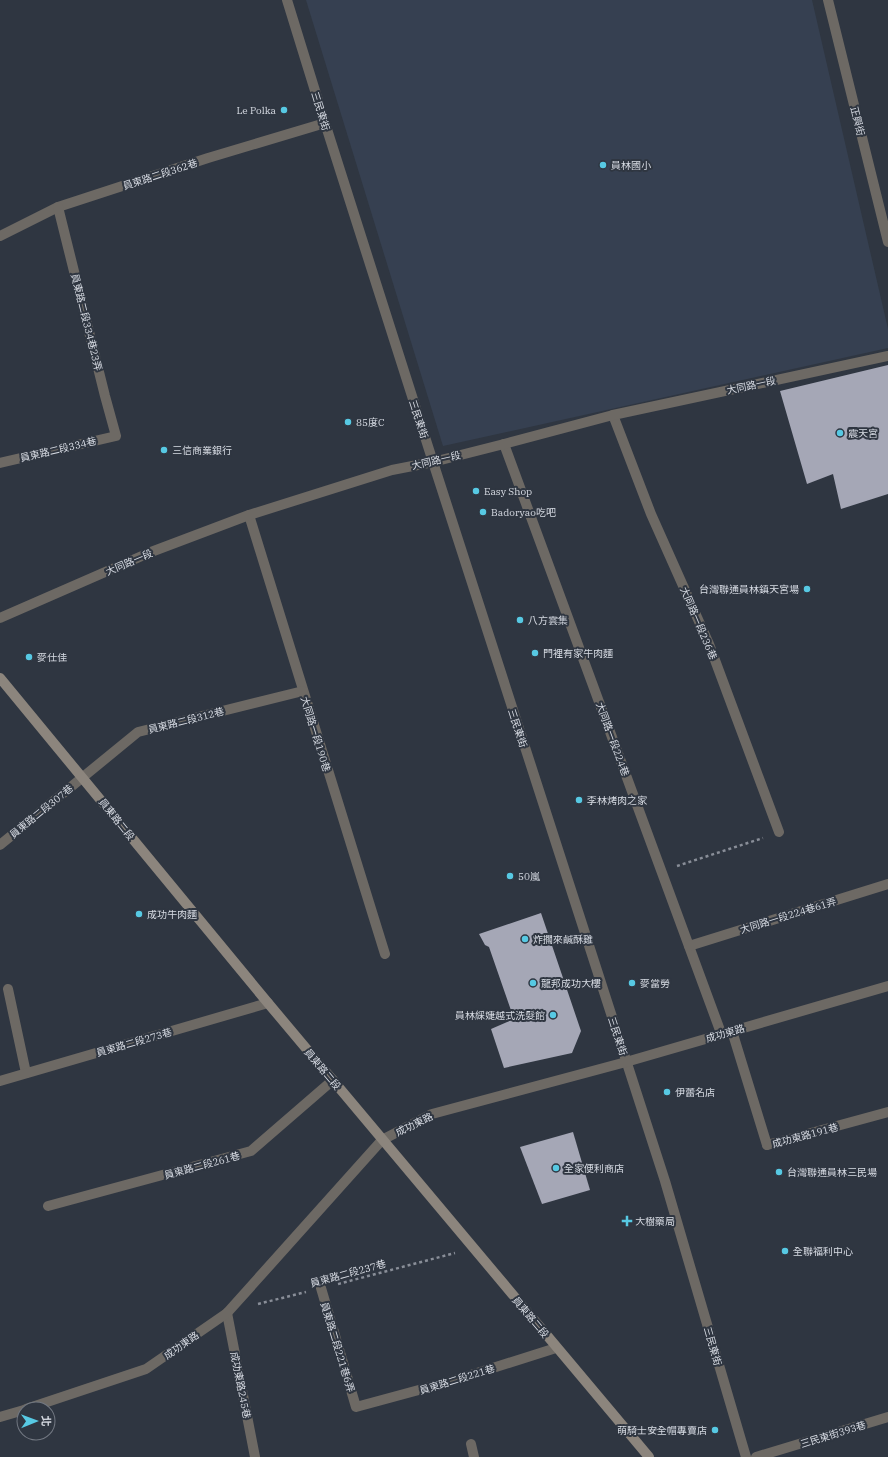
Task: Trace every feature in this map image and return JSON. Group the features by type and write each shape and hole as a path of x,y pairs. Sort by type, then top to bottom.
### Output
{"street":[{"name":"三民東街","path":"287,0 433,462 664,1181 746,1457"},
{"name":"正興街","path":"828,0 888,242"},
{"name":"員東路二段362巷","path":"0,236 58,207 208,158 325,123"},
{"name":"員東路二段334巷23弄","path":"58,207 116,436"},
{"name":"大同路一段","path":"0,618 150,552 249,515 392,470 433,462 613,415 888,356"},
{"name":"大同路一段236巷","path":"613,415 651,514 709,644 779,832"},
{"name":"員東路二段334巷","path":"0,463 116,436"},
{"name":"大同路一段224巷","path":"504,444 721,1033"},
{"name":"大同路一段190巷","path":"249,515 385,954"},
{"name":"員東路二段","path":"0,678 382,1140 649,1457"},
{"name":"員東路二段312巷","path":"82,777 138,732 303,691"},
{"name":"員東路二段307巷","path":"0,845 82,777"},
{"name":"大同路一段224巷61弄","path":"689,946 888,884"},
{"name":"成功東路","path":"49,1401 146,1369 227,1313 382,1140 432,1114 626,1062 721,1033 888,986"},
{"path":"8,989 26,1073"},
{"name":"員東路二段273巷","path":"0,1081 268,1003"},
{"name":"成功東路191巷","path":"732,1031 767,1145 888,1112"},
{"name":"員東路二段261巷","path":"48,1206 251,1151 333,1080"},
{"name":"員東路二段221巷6弄","path":"321,1288 356,1407"},
{"name":"成功東路245巷","path":"227,1313 255,1457"},
{"name":"員東路二段221巷","path":"356,1407 452,1381 556,1348"},
{"name":"成功東路","path":"0,1418 16,1412"},
{"name":"三民東街393巷","path":"756,1457 888,1417"},
{"path":"471,1444 474,1457"}],"path":[{"path":"661,871 779,832"},
{"name":"員東路二段237巷","path":"256,1305 473,1248"}],"shaded area":[{"name":"員林國小","path":"306,0 812,0 888,329 888,348 443,446"}],"building":[{"name":"震天宮","path":"888,365 888,494 841,509 833,474 807,484 780,391"},
{"name":"龍邦成功大樓","path":"541,913 581,1031 572,1053 504,1068 491,1029 514,1019 489,947 485,945 479,934"},
{"name":"全家便利商店","path":"573,1132 590,1190 542,1204 520,1147"}],"place":[{"name":"Le Polka","path":"284,110"},
{"name":"員林國小","path":"603,165"},
{"name":"85度C","path":"348,422"},
{"name":"震天宮","path":"840,433"},
{"name":"三信商業銀行","path":"164,450"},
{"name":"Easy Shop","path":"476,491"},
{"name":"Badoryao吃吧","path":"483,512"},
{"name":"台灣聯通員林鎮天宮場","path":"807,589"},
{"name":"八方雲集","path":"520,620"},
{"name":"門裡有家牛肉麵","path":"535,653"},
{"name":"麥仕佳","path":"29,657"},
{"name":"李林烤肉之家","path":"579,800"},
{"name":"50嵐","path":"510,876"},
{"name":"成功牛肉麵","path":"139,914"},
{"name":"炸擱來鹹酥雞","path":"525,939"},
{"name":"龍邦成功大樓","path":"533,983"},
{"name":"麥當勞","path":"632,983"},
{"name":"員林綵婕越式洗髮館","path":"553,1015"},
{"name":"伊蕾名店","path":"667,1092"},
{"name":"全家便利商店","path":"556,1168"},
{"name":"台灣聯通員林三民場","path":"779,1172"},
{"name":"大樹藥局","path":"627,1221"},
{"name":"全聯福利中心","path":"785,1251"},
{"name":"萌騎士安全帽專賣店","path":"715,1430"}]}
